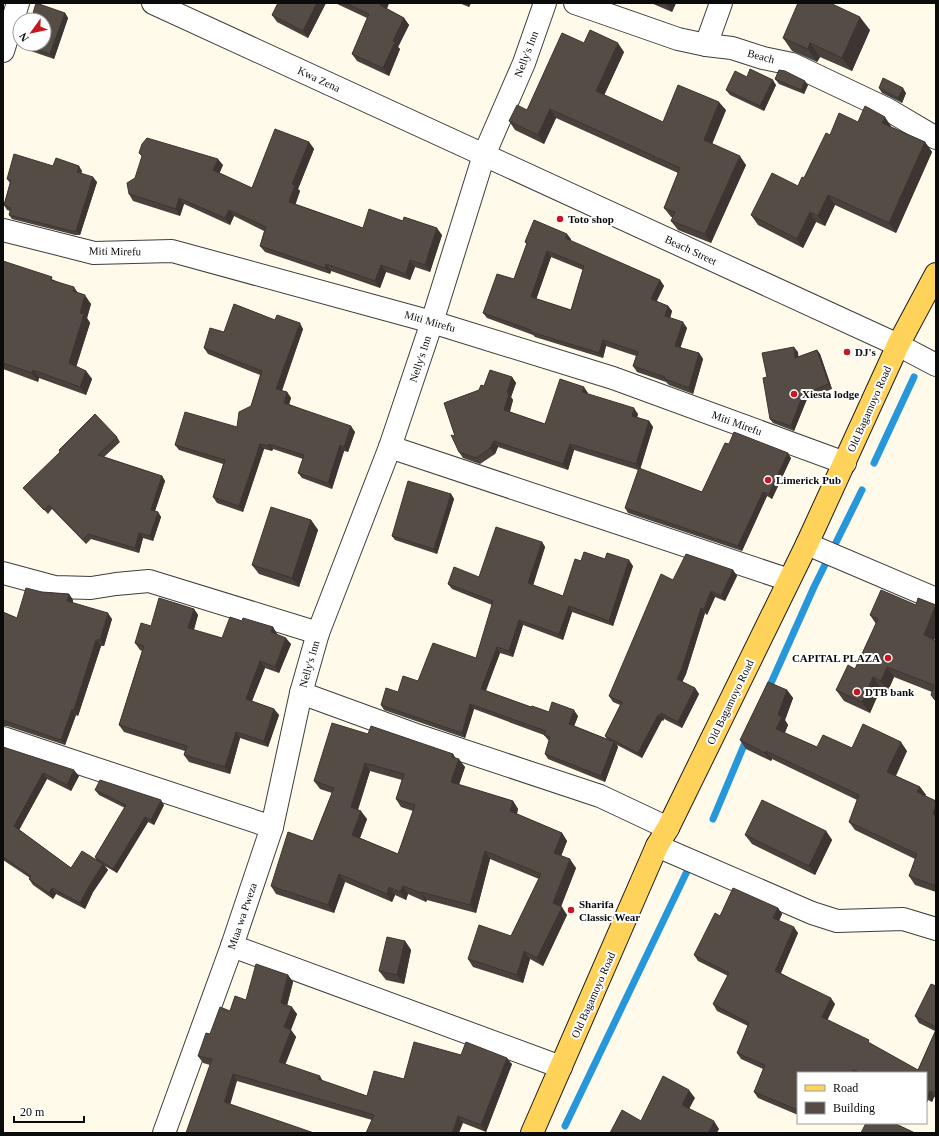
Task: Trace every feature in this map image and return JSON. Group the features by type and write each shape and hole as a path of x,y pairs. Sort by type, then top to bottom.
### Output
{"main road":[{"name":"Old Bagamoyo Road","path":"534,1132 657,846 668,828 807,544 898,345 936,274"}],"street":[{"path":"3,51 18,3"},
{"name":"Kwa Zena","path":"153,3 484,155"},
{"name":"Nelly's Inn","path":"301,693 318,633 390,447 432,322 484,155 524,63 545,3"},
{"name":"Beach","path":"575,3 678,39 706,45 732,48 763,58 792,64 887,109 936,138"},
{"path":"706,45 721,3"},
{"name":"Beach Street","path":"484,155 898,345 936,365"},
{"name":"Miti Mirefu","path":"3,230 94,253 172,251 432,322 613,378 845,463"},
{"path":"390,447 789,580"},
{"path":"807,544 936,599"},
{"path":"3,573 55,587 91,588 149,581 318,633"},
{"path":"301,693 419,736 600,796 668,828"},
{"name":"Mtaa wa Pweza","path":"164,1133 232,946 272,827 301,693"},
{"path":"3,738 272,827"},
{"path":"657,846 812,913 837,921 903,919 936,929"},
{"path":"232,946 561,1067"}],"building":[{"path":"36,3 65,13 52,49 52,12 33,12"},
{"path":"278,3 317,3 303,31 272,15"},
{"path":"345,3 381,3 380,5 404,18 393,41 395,42 383,68 352,54 369,14"},
{"path":"798,3 830,3 860,17 842,58 810,43 808,49 783,38"},
{"path":"590,30 618,43 596,91 663,122 678,85 719,102 704,140 740,156 705,234 671,221 675,212 664,208 680,168 550,109 538,135 509,121 517,105 527,110 562,33 584,43"},
{"path":"750,69 773,80 760,106 726,90 735,71 747,77"},
{"path":"779,70 785,71 805,81 801,90 775,79"},
{"path":"883,78 903,88 898,98 879,88"},
{"path":"865,106 885,117 882,123 925,142 889,223 828,195 818,216 810,212 797,239 751,215 772,173 798,186 802,177 804,178 826,133 830,135 839,113 858,122"},
{"path":"275,129 309,142 292,184 295,185 289,202 363,228 369,209 403,221 404,217 437,228 425,265 410,260 406,274 381,265 375,281 326,264 325,268 260,246 266,227 229,210 225,218 179,198 176,209 129,194 127,183 135,178 142,156 139,153 142,144 147,138 218,159 213,170 252,188"},
{"path":"14,154 53,166 56,158 79,166 77,172 93,177 76,231 9,215 11,208 4,205 11,180 7,179"},
{"path":"534,220 567,234 565,238 660,280 651,299 668,306 665,316 683,322 675,346 699,353 689,388 665,379 665,377 633,366 638,352 603,340 599,353 531,332 531,330 483,313 497,274 514,279 527,243 525,242","holes":["547,251 584,266 571,310 531,297"]},
{"path":"3,261 52,277 51,280 74,287 73,291 85,295 80,313 84,314 69,363 86,371 80,387 33,370 32,373 3,363"},
{"path":"234,304 275,320 277,315 300,323 276,389 287,392 284,403 351,426 344,447 340,445 328,483 298,473 304,455 269,444 268,446 260,444 239,506 213,497 225,460 175,445 185,412 237,427 239,412 251,406 262,371 204,348 210,328 224,332"},
{"name":"Xiesta lodge","path":"794,347 795,358 817,350 829,384 803,394 791,426 770,419 763,378 767,377 762,353"},
{"path":"490,370 512,377 504,410 545,424 560,379 584,387 582,392 634,408 632,416 649,421 636,464 570,444 563,464 494,441 490,448 476,458 459,452 451,435 455,436 444,403 479,390 481,385 484,386"},
{"path":"95,414 117,437 98,455 162,476 151,510 158,512 150,536 139,533 135,548 88,534 83,540 49,505 44,510 23,488 60,452 59,450"},
{"path":"734,432 788,453 769,494 763,492 738,546 625,508 639,468 702,492 725,443 729,444"},
{"path":"408,481 451,494 434,549 392,536"},
{"path":"271,507 311,520 292,578 252,565"},
{"path":"496,527 542,542 528,583 563,596 575,559 581,561 584,552 605,559 607,553 629,560 609,621 569,606 559,634 519,620 509,651 497,647 481,689 549,712 552,702 574,710 569,724 614,742 601,776 545,754 550,737 544,735 546,731 470,704 462,733 381,705 386,688 398,692 403,676 418,681 433,643 476,658 493,601 448,584 454,567 479,577"},
{"path":"686,554 733,570 721,596 711,591 704,609 701,608 682,668 677,679 695,688 678,722 661,713 660,716 658,715 638,753 605,736 622,702 609,696 661,574 673,580"},
{"path":"26,588 42,592 69,594 67,601 108,613 100,640 96,640 74,710 72,709 61,740 3,720 3,612 17,618"},
{"path":"881,590 916,605 918,598 936,605 924,635 936,641 936,701 931,695 934,685 887,667 881,681 873,677 862,702 836,690 848,665 855,669 878,619 870,615"},
{"path":"159,598 194,609 188,628 222,638 230,617 242,621 243,618 273,627 271,632 286,638 275,667 260,661 246,699 274,709 264,741 236,732 225,767 184,755 187,746 119,725 144,646 135,643 141,623 151,626"},
{"path":"768,682 787,690 778,715 782,717 776,729 817,747 823,735 852,748 863,724 901,742 887,772 920,787 917,792 936,801 933,814 936,816 936,886 909,876 917,854 849,822 859,795 766,751 765,753 740,740"},
{"path":"332,723 368,734 371,726 453,754 452,757 459,759 451,782 513,801 510,811 562,833 554,853 570,859 553,903 562,907 537,958 524,951 517,975 468,959 479,925 511,936 541,874 485,851 470,905 421,893 403,886 400,892 389,887 387,894 339,874 328,905 271,886 288,832 313,841 334,788 314,781","holes":["365,763 404,774 396,799 415,805 398,854 352,835 361,811 351,807"]},
{"path":"3,747 74,770 67,785 43,773 14,826 71,868 82,851 103,864 80,903 52,888 49,893 29,879 31,876 3,857"},
{"path":"100,780 161,800 151,820 145,817 113,869 95,857 126,805 95,790"},
{"path":"762,800 826,831 809,866 745,835"},
{"path":"733,888 778,908 773,918 794,927 775,971 831,998 822,1017 869,1040 868,1042 918,1070 936,1030 936,1094 930,1091 927,1096 927,1072 858,1072 853,1070 852,1072 797,1072 797,1110 754,1092 765,1065 737,1053 749,1023 713,1004 729,973 694,955 715,913 720,916"},
{"path":"387,937 405,941 397,975 379,971"},
{"path":"256,964 288,975 281,1003 292,1007 284,1027 291,1030 279,1062 320,1076 318,1079 367,1096 374,1071 404,1079 414,1042 461,1055 466,1042 507,1058 481,1125 458,1116 452,1133 366,1133 374,1115 233,1074 224,1102 314,1133 186,1133 212,1059 198,1056 206,1033 210,1034 220,1007 230,1011 235,996 246,1000"},
{"path":"931,984 936,986 936,1027 915,1016"},
{"path":"663,1076 689,1090 682,1105 714,1121 708,1133 610,1133 622,1110 641,1121"},
{"path":"866,1124 896,1124 915,1133 861,1133"}],"waterway":[{"path":"874,463 914,377"},
{"path":"767,692 814,587 862,490"},
{"path":"713,819 747,738"},
{"path":"565,1126 691,863"}],"place":[{"name":"Toto shop","path":"560,219"},
{"name":"DJ's","path":"847,352"},
{"name":"Xiesta lodge","path":"794,394"},
{"name":"Limerick Pub","path":"768,480"},
{"name":"CAPITAL PLAZA","path":"888,658"},
{"name":"DTB bank","path":"857,692"},
{"name":"Sharifa Classic Wear","path":"571,910"}]}
